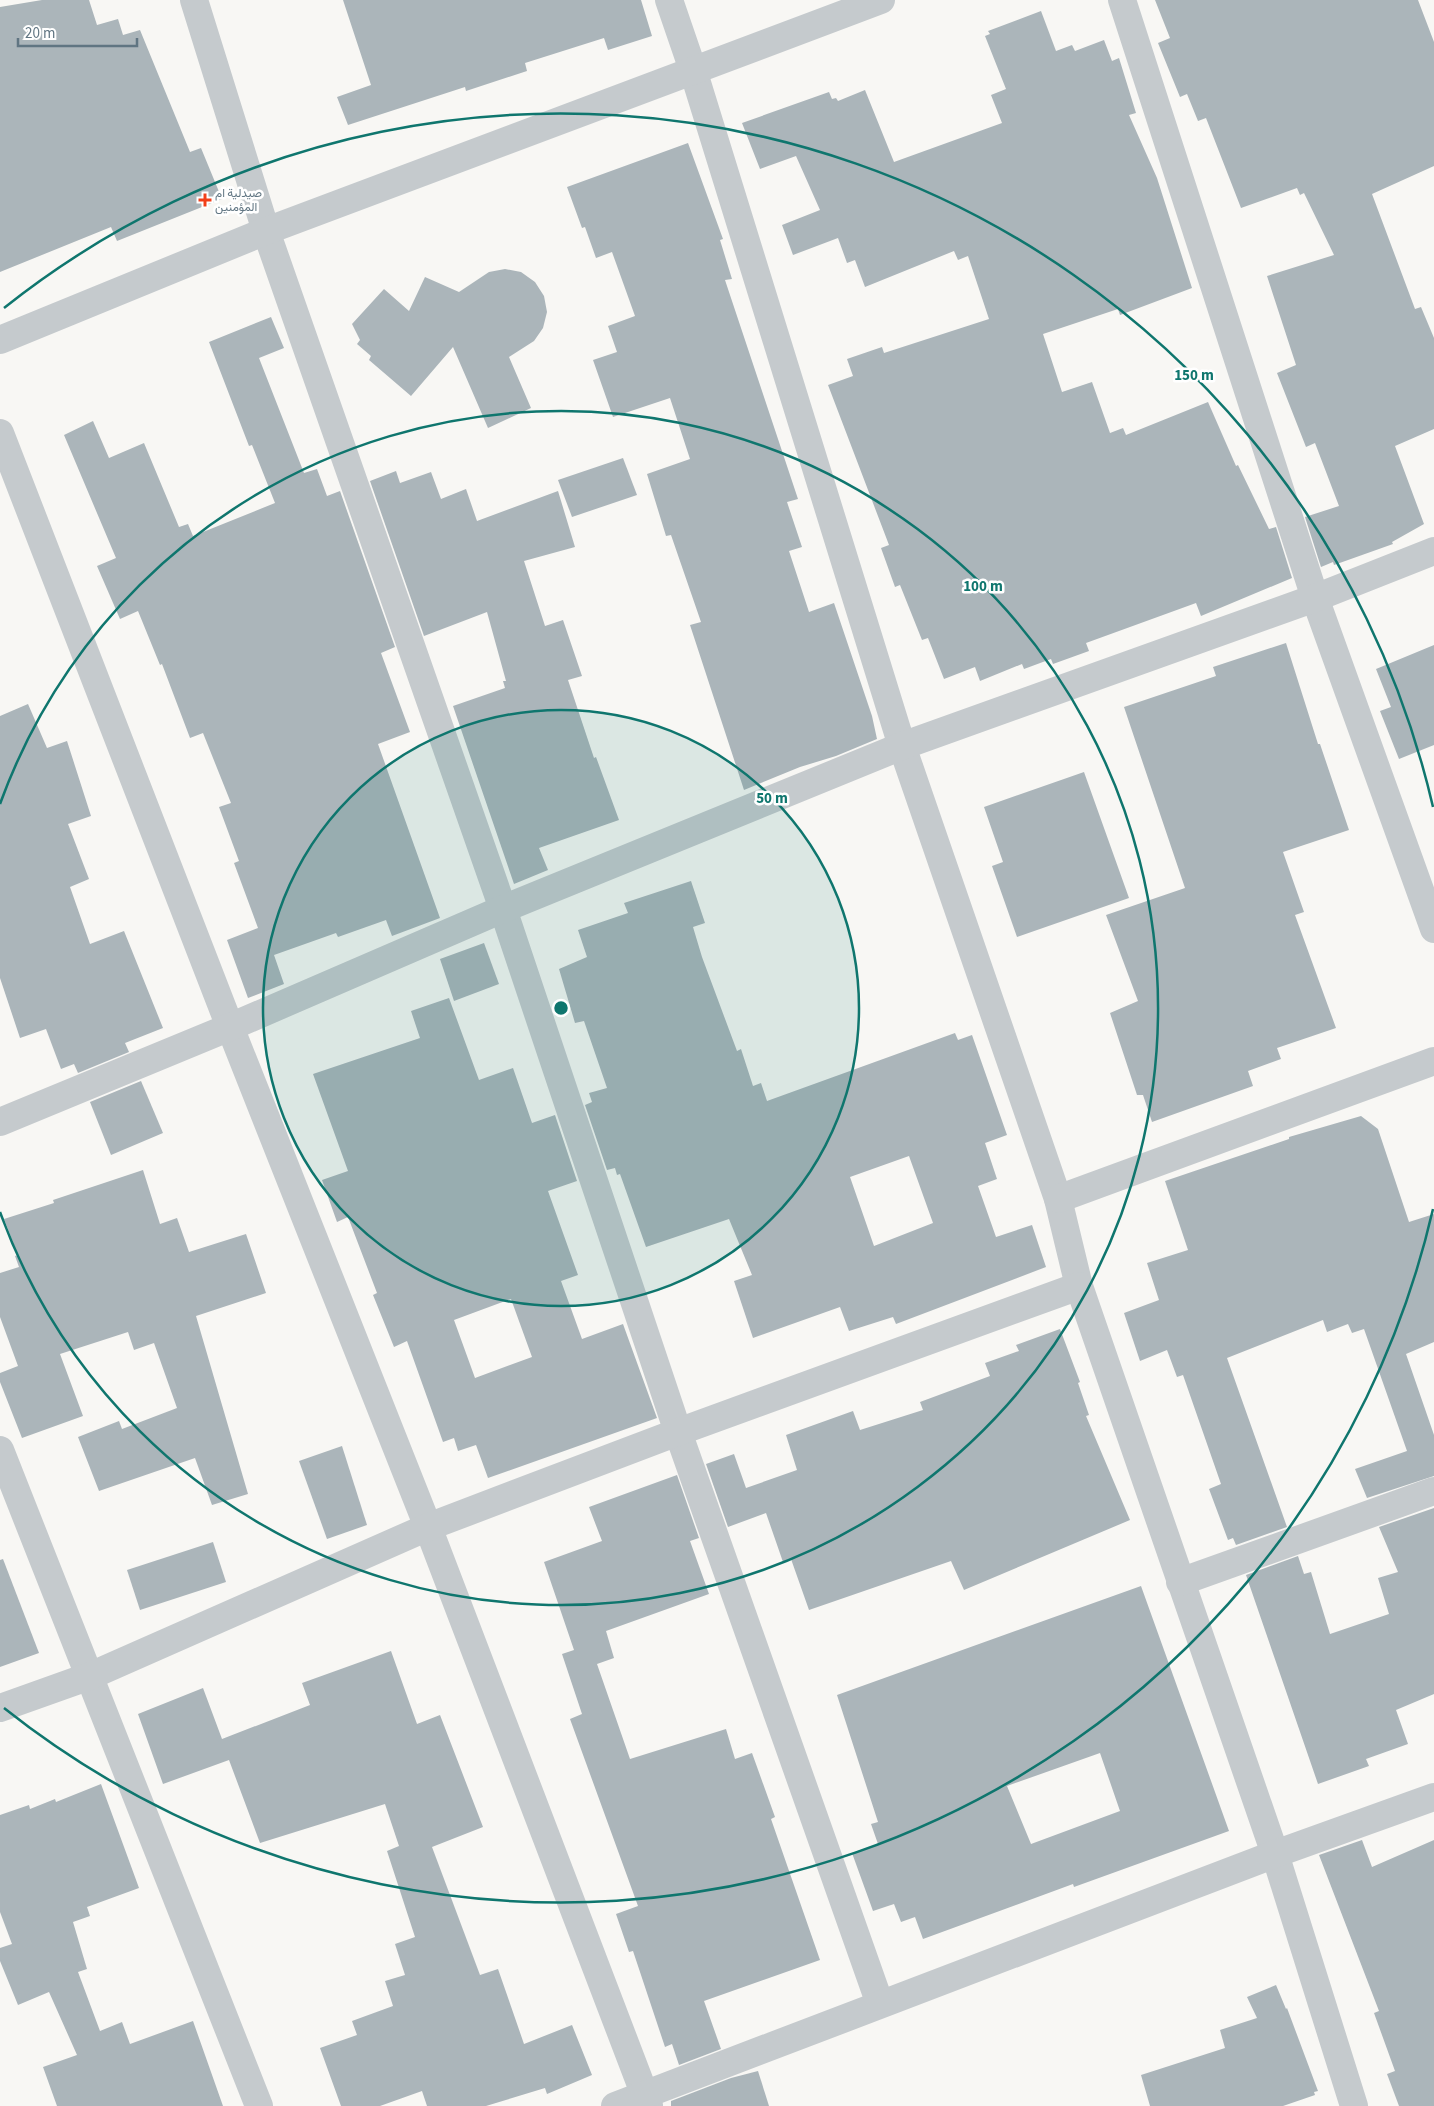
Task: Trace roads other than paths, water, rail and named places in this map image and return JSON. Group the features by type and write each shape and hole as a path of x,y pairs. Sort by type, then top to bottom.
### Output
{"street":[{"path":"194,0 266,231 503,909 678,1432 880,2004"},
{"path":"669,0 693,70 902,746 1058,1199 1079,1286 1274,1854 1354,2106"},
{"path":"0,340 266,231 881,0"},
{"path":"1122,0 1315,598 1434,929"},
{"path":"0,434 230,1027 428,1527 646,2100"},
{"path":"0,1122 230,1027 503,909 902,746 1315,598 1434,551"},
{"path":"1058,1199 1434,1061"},
{"path":"0,1708 90,1676 428,1527 678,1432 1079,1286"},
{"path":"0,1450 259,2106"},
{"path":"1180,1582 1434,1491"},
{"path":"616,2106 646,2100 880,2004 1274,1854 1434,1797"}],"place":[{"name":"صيدلية ام المؤمنين","path":"205,200"}]}
